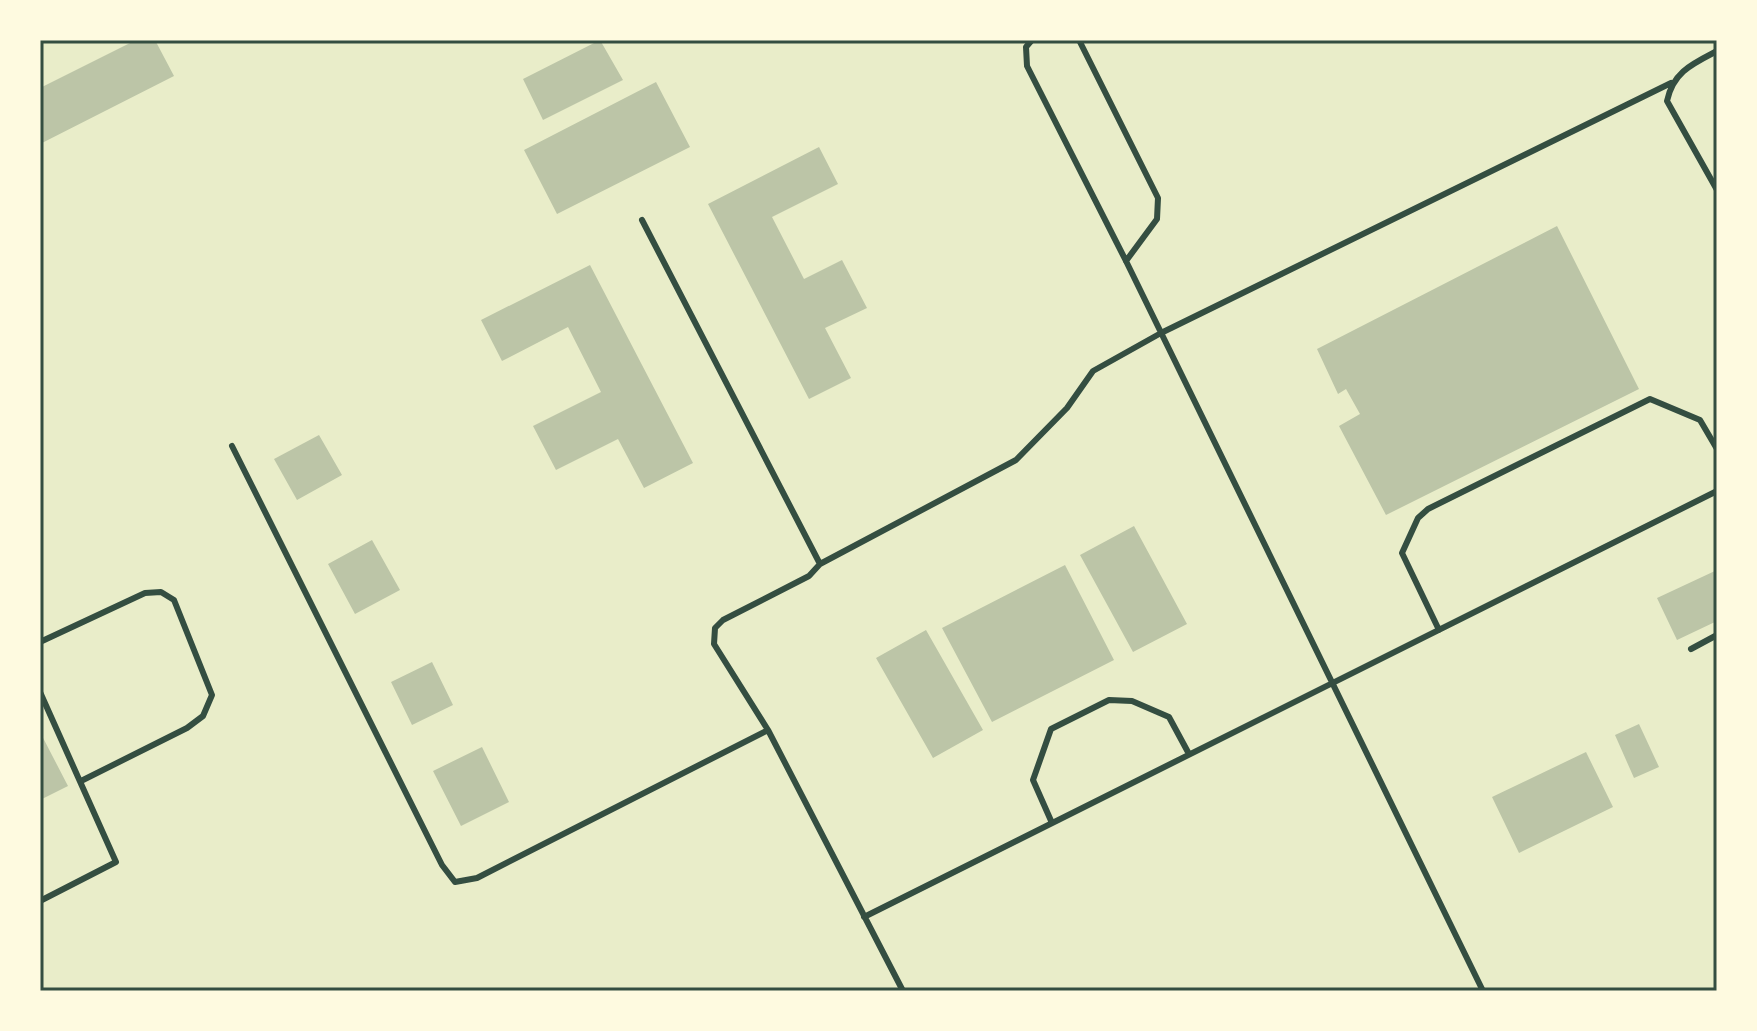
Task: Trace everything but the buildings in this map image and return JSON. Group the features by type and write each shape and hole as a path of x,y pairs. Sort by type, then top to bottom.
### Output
{"lane":[{"path":"1032,40 1026,47 1027,66 1126,261 1483,991"},
{"path":"1079,40 1158,198 1157,219 1126,261"},
{"path":"903,991 768,730 714,644 715,628 809,576 820,564 1016,460 1067,408 1093,371 1161,333 1671,83 1685,67 1717,51"},
{"path":"1671,83 1667,101 1717,190"},
{"path":"642,220 820,564"},
{"path":"1439,630 1402,553 1418,518 1428,509 1650,399 1700,420 1717,449"},
{"path":"232,446 442,865 455,882 477,878 768,730"},
{"path":"864,917 1717,491"},
{"path":"40,642 145,593 161,592 174,600 212,695 203,716 187,728 81,781"},
{"path":"1691,649 1717,635"},
{"path":"40,692 116,862 40,901"},
{"path":"1052,823 1033,780 1051,729 1109,700 1132,701 1169,717 1189,754"}]}
